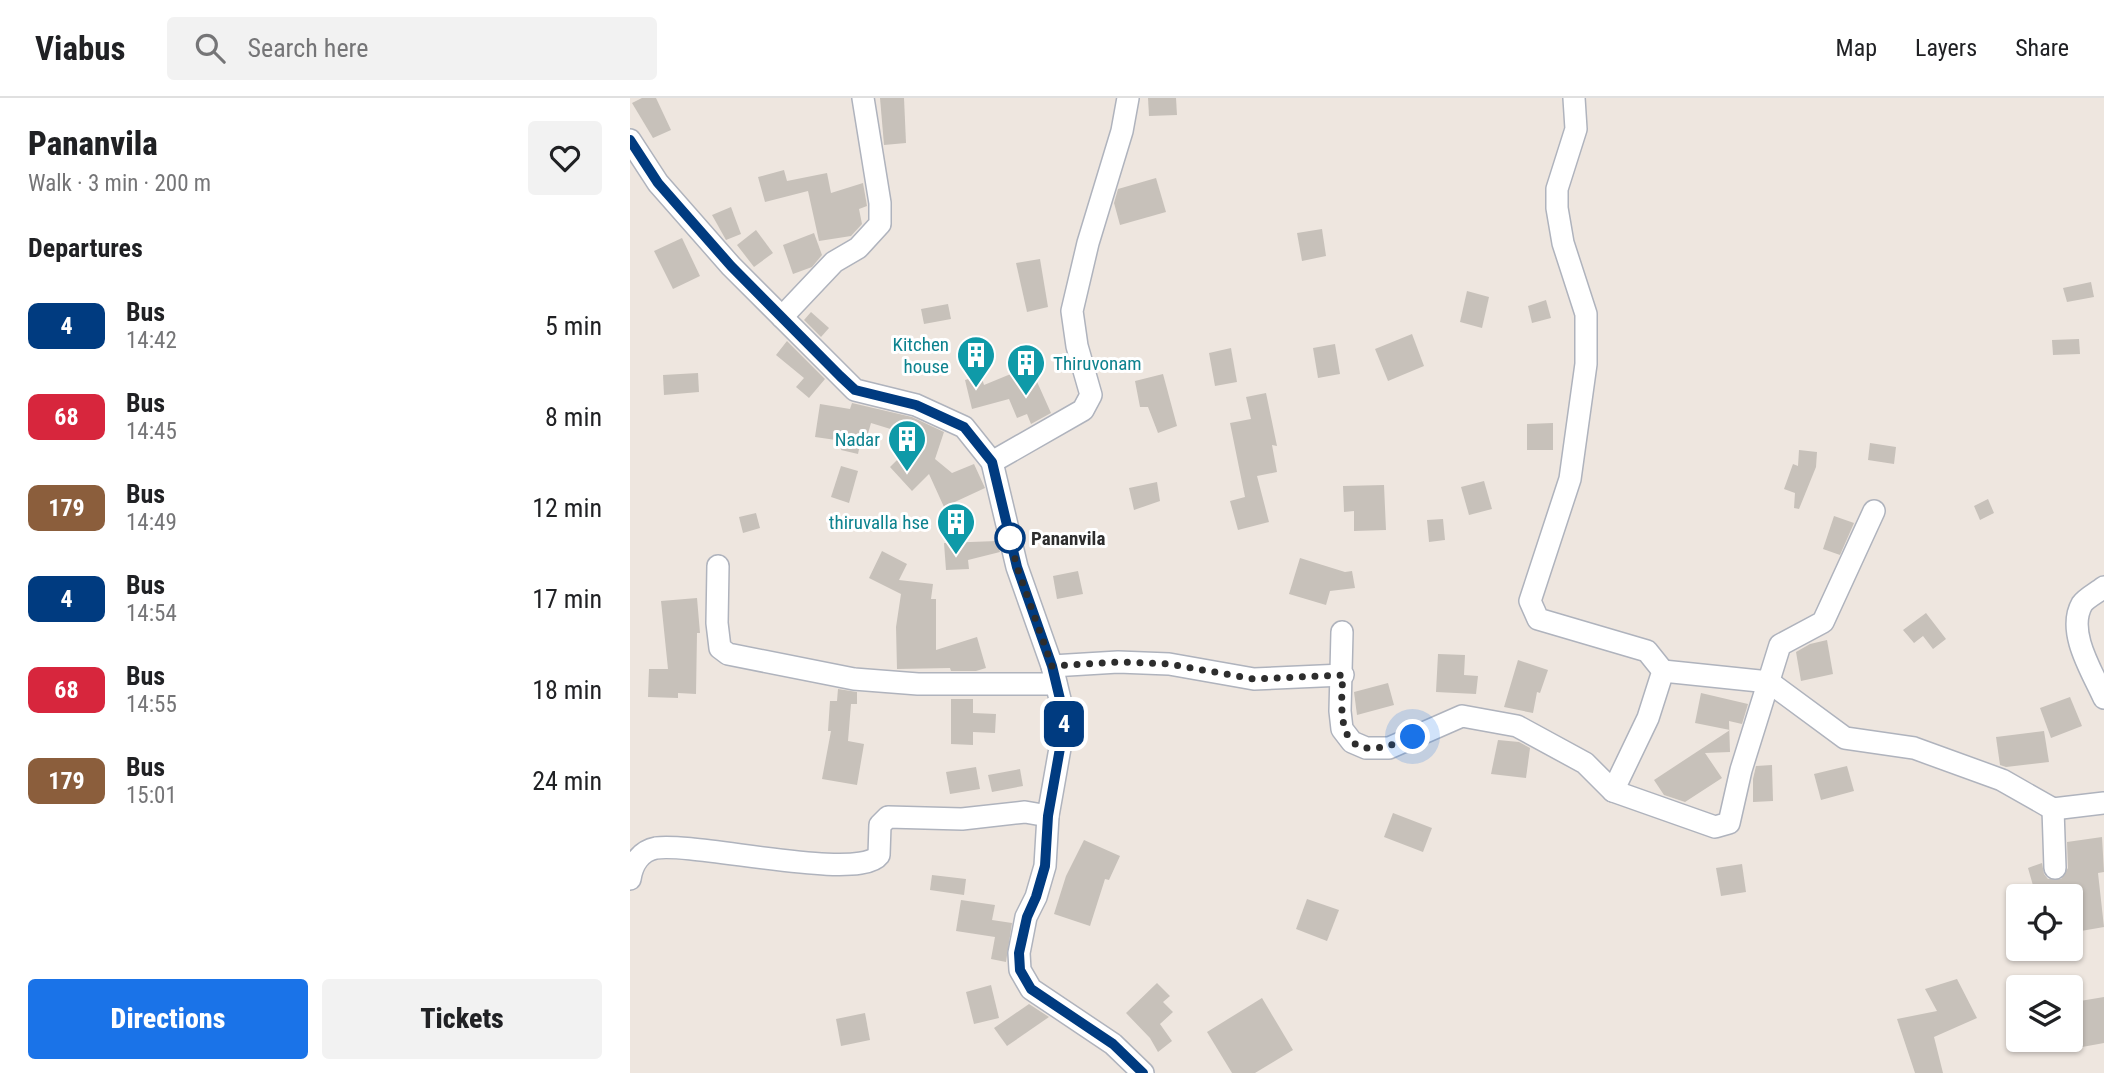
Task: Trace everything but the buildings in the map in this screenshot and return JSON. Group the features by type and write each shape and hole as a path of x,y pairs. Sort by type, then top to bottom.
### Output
{"street":[{"path":"782,317 834,262 858,248 880,225 880,203 863,98"},
{"path":"992,462 1083,410 1091,394 1077,345 1072,311 1088,243 1122,131 1128,98"},
{"path":"1574,98 1576,129 1557,189 1557,208 1563,243 1586,314 1586,364 1570,480 1530,601 1538,619 1647,651 1663,671 1769,682 1845,738 1914,748 2002,780 2053,809 2104,803"},
{"path":"630,140 658,183 731,266 855,390 916,405 964,427 992,462 1017,567 1054,675 1065,720 1048,816 1045,866 1027,917 1019,953 1020,970 1031,989 1113,1044 1143,1073"},
{"path":"1342,632 1342,729 1352,742 1389,748 1462,716 1517,726 1585,763 1613,791 1715,828 1729,823 1780,645 1823,622 1874,511"},
{"path":"718,566 717,623 720,648 728,654 854,679 918,684 1054,675 1118,662 1169,664 1254,679 1343,675"},
{"path":"2104,587 2083,603 2077,622 2081,646 2104,698"},
{"path":"1613,791 1648,718 1663,671"},
{"path":"2053,809 2056,867"},
{"path":"630,879 637,860 656,848 731,853 785,861 865,864 878,855 880,825 887,817 962,819 1025,812 1048,816"}],"bus line":[{"name":"4","path":"630,140 658,183 731,266 825,363 855,390 916,405 950,423 964,427 992,462 1017,567 1052,666 1065,720 1048,816 1045,866 1027,917 1019,953 1020,970 1031,989 1113,1044 1143,1073"}],"place":[{"name":"Kitchen house","path":"976,389"},
{"name":"Thiruvonam","path":"1026,397"},
{"name":"Nadar","path":"907,473"},
{"name":"Pananvila","path":"1010,538"},
{"name":"thiruvalla hse","path":"956,556"}],"route":[{"path":"1010,538 1008,530 1017,567 1052,666 1118,662 1169,664 1254,679 1343,675 1340,711 1342,729 1352,742 1366,748 1389,748 1413,737"}]}
